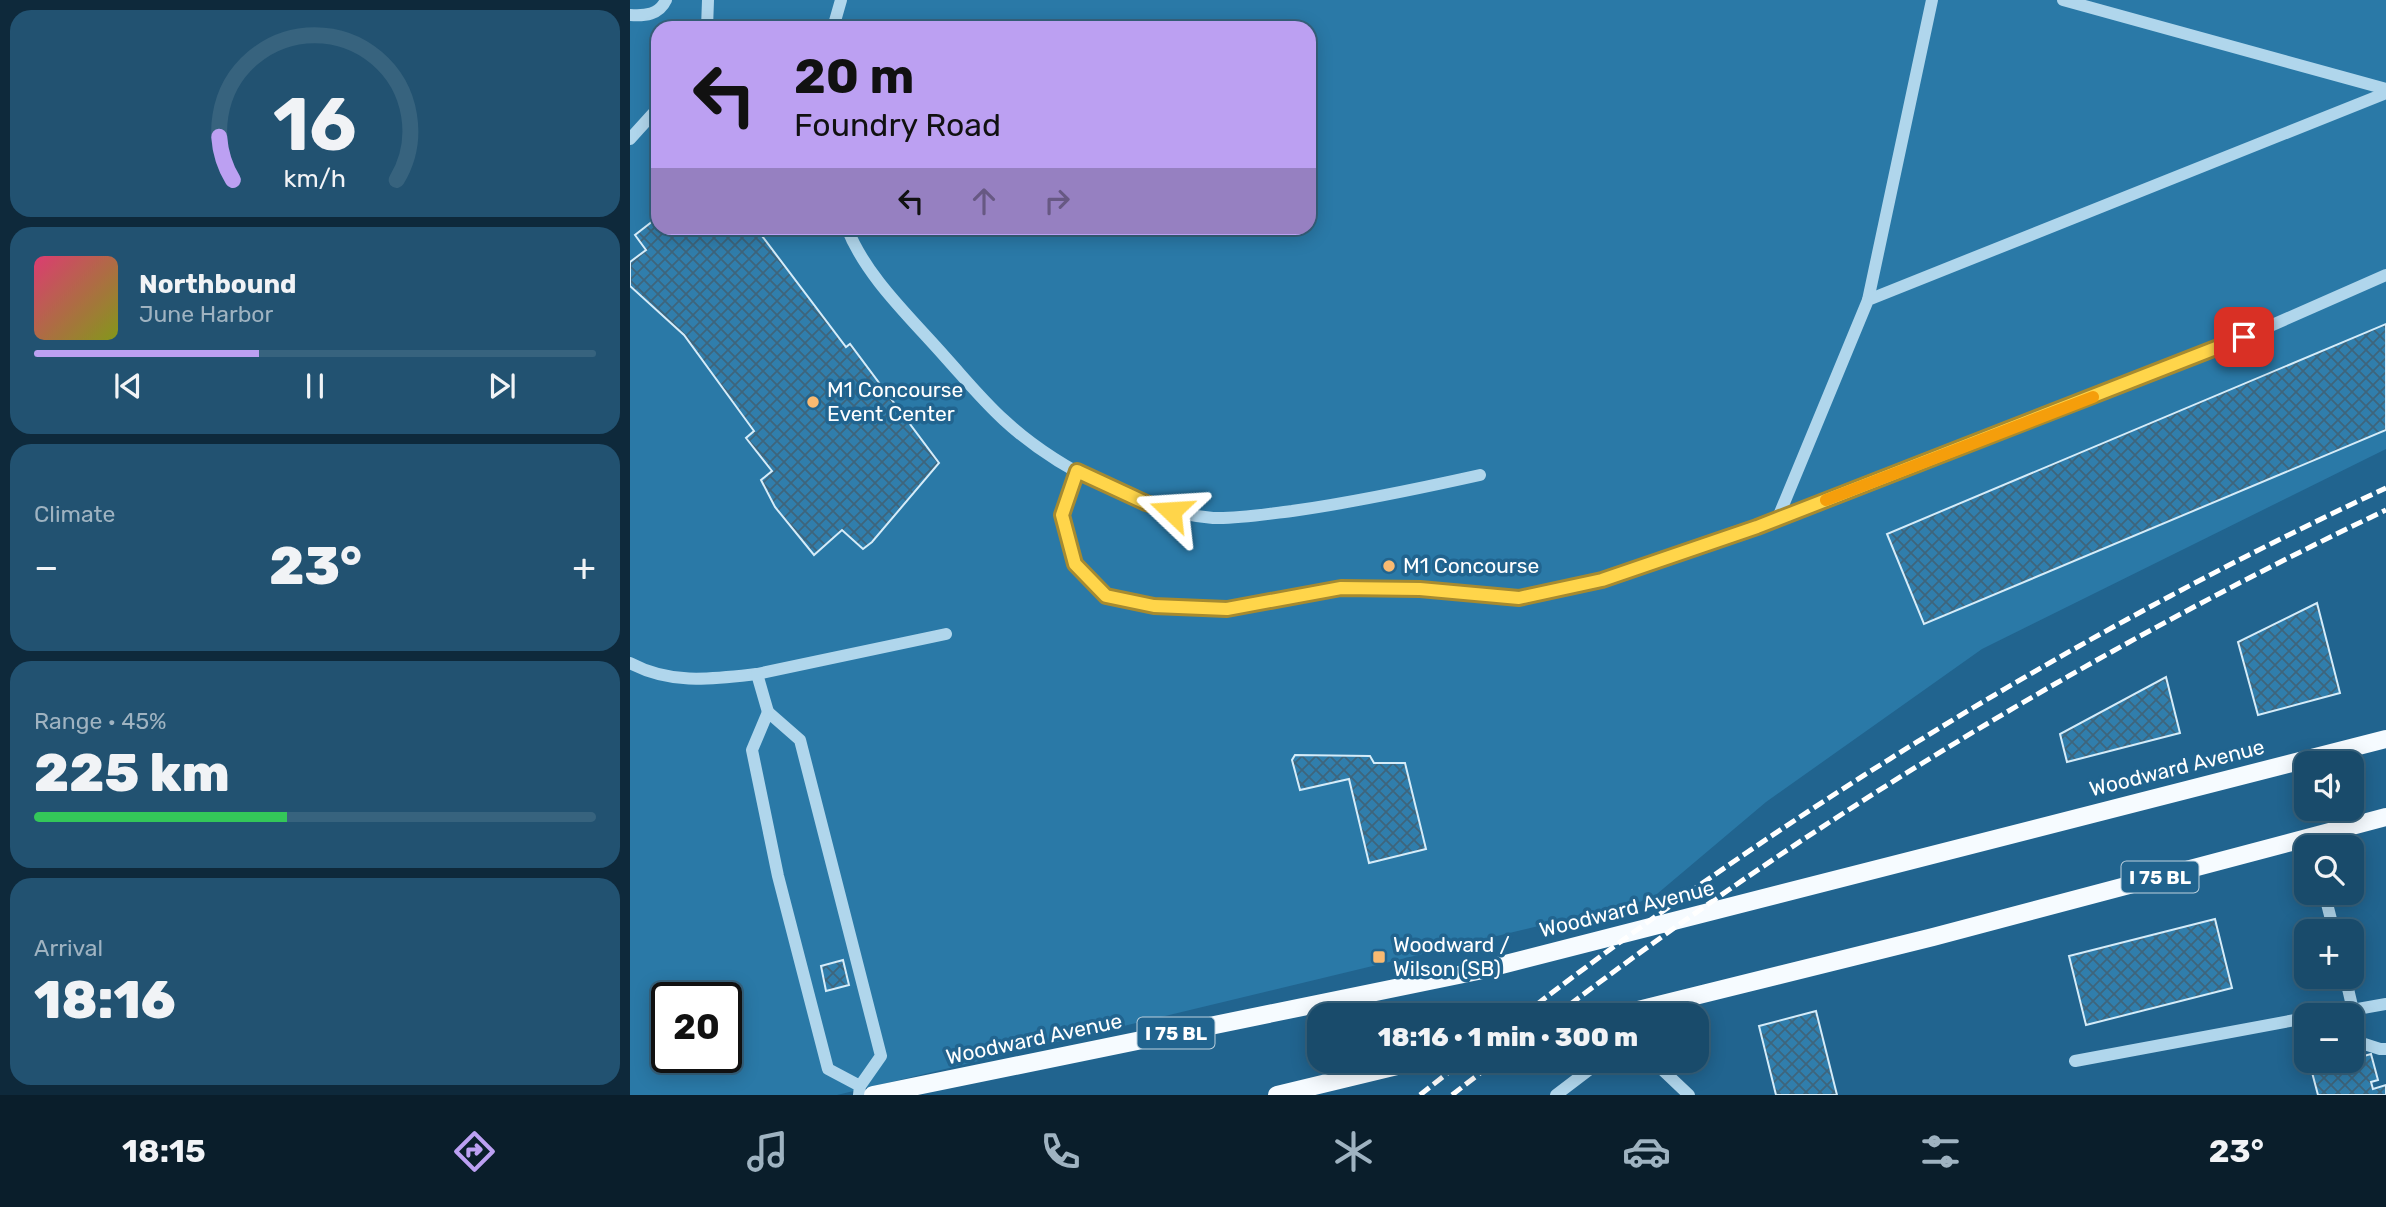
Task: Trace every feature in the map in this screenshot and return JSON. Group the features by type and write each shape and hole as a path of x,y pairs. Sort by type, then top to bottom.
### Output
{"main road":[{"name":"Woodward Avenue","path":"864,1092 1478,971 2386,738"},
{"name":"I 75 BL","path":"2333,835 2386,817"},
{"name":"I 75 BL","path":"1685,1003 1933,937 2294,847"},
{"path":"1277,1095 1368,1073"}],"street":[{"path":"630,15 648,15 663,6 666,0"},
{"path":"707,21 708,0"},
{"path":"835,21 841,0"},
{"path":"1777,520 1868,300 1932,0"},
{"path":"2063,0 2386,91"},
{"path":"1868,300 2386,91"},
{"path":"630,139 651,116"},
{"path":"849,235 888,292 984,399 1026,439 1077,471 1146,503 1171,511 1216,518 1245,517 1362,502 1480,475"},
{"path":"1077,471 1062,515 1075,564 1106,596 1154,606 1227,609 1341,588 1420,589 1519,598 1602,580 1777,520 2220,348 2386,275"},
{"path":"630,663 647,672 677,679 712,680 757,674 946,634"},
{"path":"757,674 768,712 800,740 881,1056 864,1092 828,1069 778,876 752,750 768,712"},
{"path":"2364,1008 2386,1003"},
{"path":"2075,1061 2294,1020"},
{"path":"2364,1044 2386,1049"},
{"path":"1556,1095 1585,1073"},
{"path":"1666,1073 1689,1095"}],"shaded area":[{"name":"M1 Concourse","path":"630,0 2386,0 2386,449 1982,649 1766,802 1651,899 837,1095 630,1095"}],"building":[{"name":"M1 Concourse Event Center","path":"651,222 651,235 761,235 846,347 850,344 939,463 872,542 863,549 842,530 814,555 775,507 761,480 772,471 746,438 754,431 684,335 630,286 630,262 646,250 635,235"},
{"path":"2386,324 2386,430 1924,624 1887,534"},
{"path":"2317,603 2340,693 2258,715 2238,642"},
{"path":"2166,677 2180,733 2067,762 2060,734"},
{"path":"1295,755 1370,756 1374,763 1405,763 1426,849 1369,863 1349,779 1300,790 1292,760"},
{"path":"2215,919 2232,988 2086,1025 2069,956"},
{"path":"843,960 849,985 826,991 821,966"},
{"path":"1816,1011 1837,1095 1776,1095 1759,1026"},
{"path":"2371,1054 2378,1080 2371,1082 2373,1089 2386,1085 2386,1095 2318,1095 2312,1073 2364,1073 2364,1056"}],"railway":[{"path":"1539,1003 1727,866 1940,728 2049,663 2160,602 2272,543 2386,488"},
{"path":"1572,1003 1754,873 1958,741 2169,620 2386,510"},
{"path":"1420,1095 1448,1073"},
{"path":"1452,1095 1480,1073"}],"slow traffic":[{"path":"1826,500 2093,397"}],"place":[{"name":"M1 Concourse Event Center","path":"813,402"},
{"name":"M1 Concourse","path":"1389,566"},
{"name":"Woodward / Wilson (SB)","path":"1379,957"}],"route":[{"path":"1171,511 1146,503 1077,471 1062,515 1075,564 1106,596 1154,606 1227,609 1341,588 1420,589 1519,598 1602,580 1757,527 2244,337"}]}
